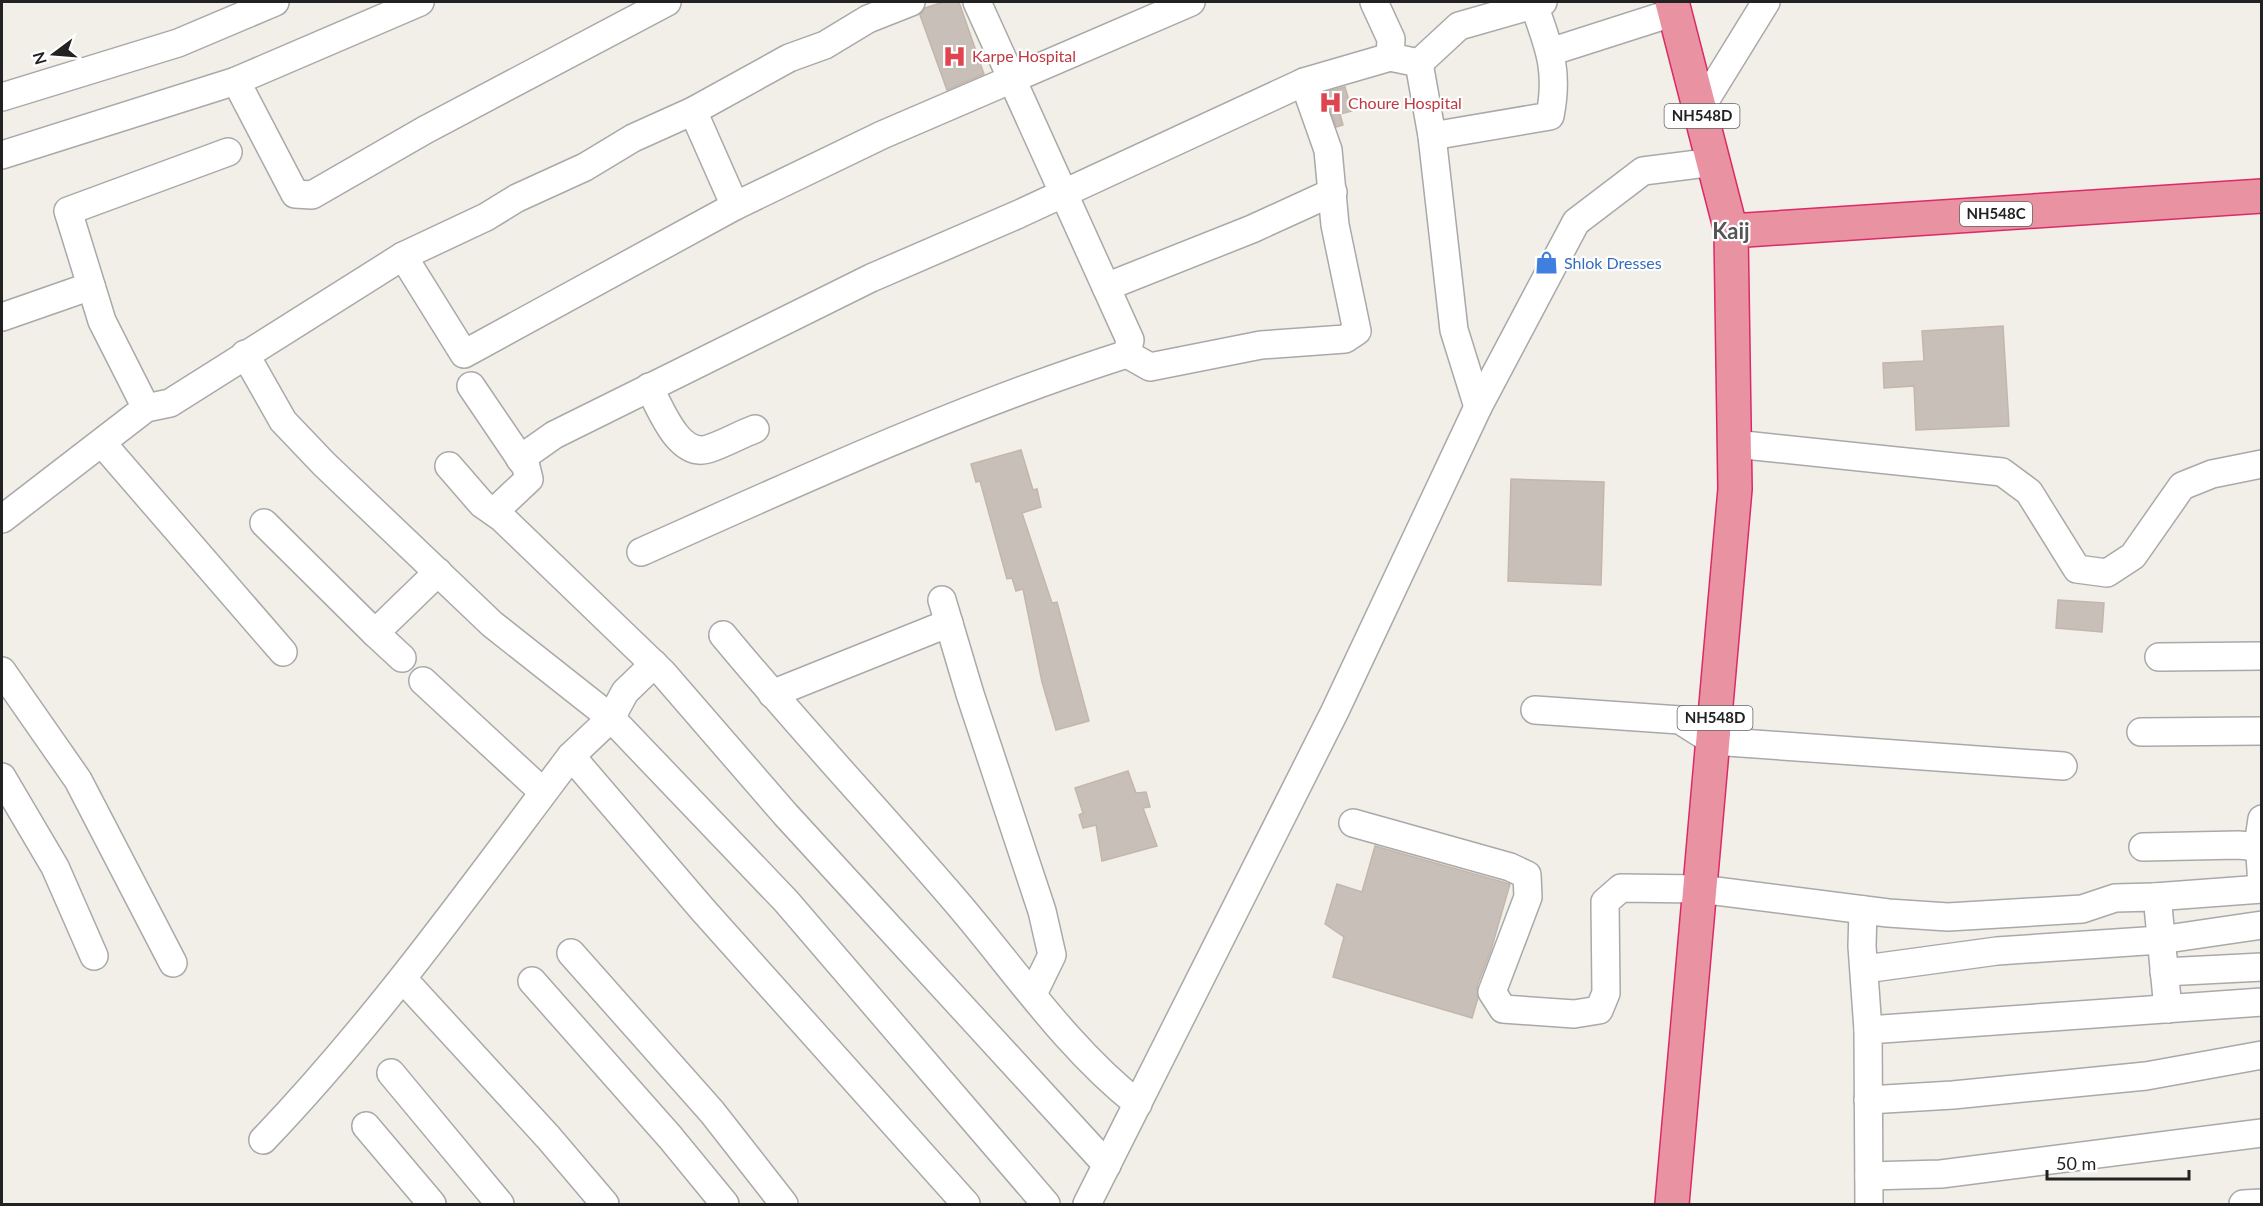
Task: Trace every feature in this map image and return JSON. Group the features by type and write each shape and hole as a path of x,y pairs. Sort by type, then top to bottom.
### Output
{"highway":[{"name":"NH548D","path":"1672,1204 1735,489 1731,231 1674,7"},
{"name":"NH548C","path":"1731,231 2262,196"}],"street":[{"path":"2,98 178,43 275,2"},
{"path":"2,155 236,81 420,2"},
{"path":"236,81 295,194 312,195 446,119 667,2"},
{"path":"2,519 146,408 170,403 245,354 362,284 403,256 486,217 517,198 585,167 633,138 693,111 789,58 825,45 868,19 911,2"},
{"path":"977,2 1065,192 1130,340 1127,354"},
{"path":"403,256 464,354 735,206 882,135 1191,2"},
{"path":"1374,2 1391,39 1390,57"},
{"path":"1700,109 1766,2"},
{"path":"1419,63 1459,26 1539,3 1555,78 1550,116 1432,136"},
{"path":"1550,52 1674,7"},
{"path":"520,459 554,435 871,278 1304,82 1390,57 1419,63"},
{"path":"1419,63 1432,136 1454,330 1478,407"},
{"path":"641,552 824,470 978,409 1127,354 1150,367 1262,345 1345,339 1357,331 1335,225 1328,150 1304,82"},
{"path":"693,111 735,206"},
{"path":"146,408 102,321 68,211 228,152"},
{"path":"1087,1204 1335,711 1478,407 1576,222 1643,171 1714,162"},
{"path":"1106,287 1252,229 1333,192"},
{"path":"2,317 91,286"},
{"path":"245,354 283,421 324,464 492,624 611,718 786,901 1046,1204"},
{"path":"471,386 520,459 529,479 494,513"},
{"path":"649,387 671,426 693,450 706,450 755,429"},
{"path":"102,443 283,652"},
{"path":"1735,444 2002,472 2030,492 2077,569 2107,573 2133,556 2182,486 2212,474 2262,464"},
{"path":"449,466 482,504 654,664 786,815 1107,1165"},
{"path":"264,523 402,658"},
{"path":"375,633 438,572"},
{"path":"772,694 945,612 1042,911 1052,955 1033,993"},
{"path":"723,635 772,694 958,904 1103,1077 1138,1104"},
{"path":"2159,657 2262,656"},
{"path":"263,1140 318,1083 403,979 571,756 611,718 625,692 654,664"},
{"path":"2,672 78,780 173,963"},
{"path":"423,681 543,792"},
{"path":"1534,710 1680,720 1713,741 2062,766"},
{"path":"2141,732 2262,731"},
{"path":"571,756 718,928 966,1204"},
{"path":"2,777 55,867 94,956"},
{"path":"1353,823 1510,867 1527,875 1528,897 1492,993 1503,1009 1574,1014 1599,1010 1606,993 1605,902 1621,888 1700,889 1863,910 1948,917 2082,909 2115,898 2262,888 2261,832 2238,845 2143,848"},
{"path":"2154,897 2158,906 2168,1009"},
{"path":"1863,910 1868,1030 1869,1204"},
{"path":"1865,969 1997,951 2160,940 2262,925"},
{"path":"571,953 712,1112 784,1204"},
{"path":"2164,972 2262,967"},
{"path":"403,979 541,1129 605,1204"},
{"path":"532,981 670,1137 724,1204"},
{"path":"1868,1030 2262,1002"},
{"path":"1868,1100 1953,1095 2146,1076 2262,1055"},
{"path":"391,1073 500,1204"},
{"path":"366,1125 432,1204"},
{"path":"1869,1176 1941,1174 2262,1133"},
{"path":"2243,1204 2262,1203"}],"building":[{"path":"944,2 959,2 984,74 947,90 920,15 925,8"},
{"path":"1345,87 1352,111 1340,114 1343,125 1336,127 1324,92"},
{"path":"2003,326 2009,426 1916,430 1914,386 1884,388 1883,363 1924,361 1922,331"},
{"path":"1021,450 1033,490 1037,489 1041,507 1022,513 1052,603 1057,602 1089,721 1056,730 1042,682 1023,589 1016,591 1012,578 1007,579 980,481 976,482 971,464"},
{"path":"1511,479 1604,482 1601,585 1508,581"},
{"path":"2058,600 2104,603 2102,632 2056,628"},
{"path":"1128,771 1136,793 1146,792 1150,807 1143,808 1157,846 1102,861 1096,825 1083,828 1079,815 1083,813 1075,788"},
{"path":"1375,846 1510,884 1491,950 1477,986 1478,998 1472,1018 1333,977 1344,937 1325,924 1337,884 1362,892"}],"place":[{"name":"Karpe Hospital","path":"954,56"},
{"name":"Choure Hospital","path":"1330,103"},
{"name":"Shlok Dresses","path":"1546,263"}],"district":[{"name":"Kaij","path":"1731,231"}]}
